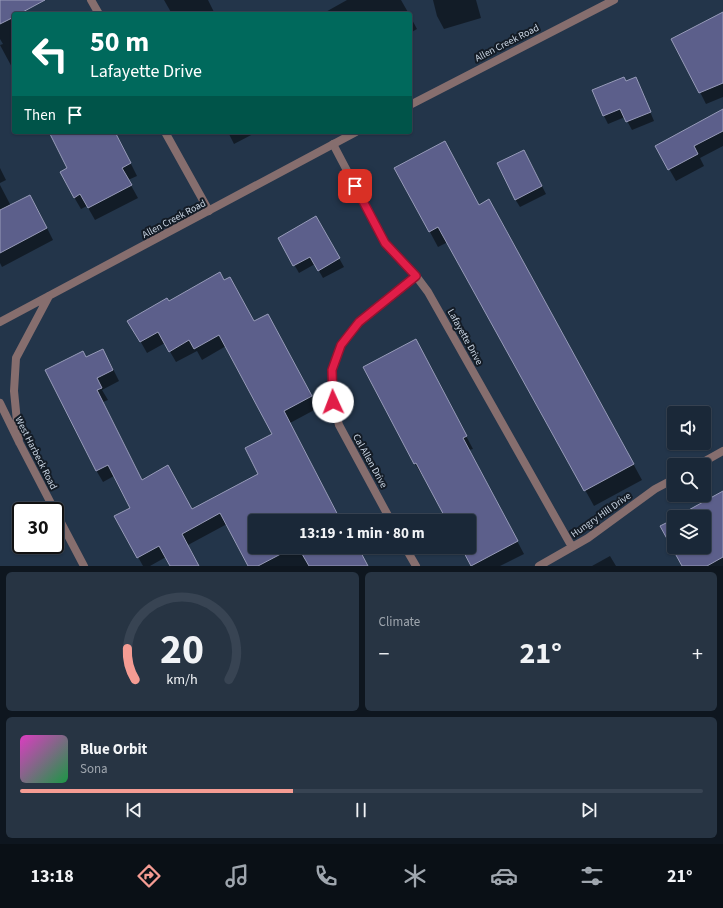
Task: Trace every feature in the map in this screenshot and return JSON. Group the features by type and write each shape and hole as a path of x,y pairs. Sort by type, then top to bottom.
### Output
{"street":[{"path":"91,0 98,12"},
{"name":"Allen Creek Road","path":"412,103 614,0"},
{"path":"166,134 209,211"},
{"name":"Allen Creek Road","path":"0,322 352,134"},
{"name":"Lafayette Drive","path":"333,144 385,243 416,276 428,292 572,547"},
{"name":"Cal Allen Drive","path":"387,514 339,425 333,402 332,370 341,345 359,322 416,276"},
{"path":"19,442 14,391 16,358 49,296"},
{"name":"West Harbeck Road","path":"0,403 50,502"},
{"path":"710,458 723,451"},
{"name":"Hungry Hill Drive","path":"539,566 588,538 667,483"},
{"name":"West Harbeck Road","path":"64,528 84,566"},
{"path":"410,554 416,566"}],"building":[{"path":"0,0 45,0 23,12 12,12 12,18 0,24"},
{"path":"723,12 723,83 699,93 671,39"},
{"path":"624,77 626,81 636,77 651,112 626,122 620,109 603,116 592,90"},
{"path":"723,109 723,131 694,146 698,154 668,170 655,146"},
{"path":"50,134 116,134 131,163 122,168 132,185 88,208 80,194 74,198 60,172 67,168"},
{"path":"445,141 479,205 489,199 634,464 584,491 438,227 429,232 394,168"},
{"path":"524,150 542,186 515,200 497,163"},
{"path":"30,195 47,228 0,253 0,210"},
{"path":"316,216 340,258 318,271 310,257 293,266 278,238"},
{"path":"220,272 224,280 230,277 254,321 268,314 312,396 284,411 337,514 248,514 248,554 281,554 258,566 248,566 220,513 182,534 199,566 170,566 159,546 137,558 114,516 130,508 108,465 96,471 45,370 83,351 86,357 103,349 113,370 97,378 102,388 97,390 142,480 168,465 192,509 258,474 245,448 272,434 219,335 194,349 189,340 169,352 158,332 140,342 127,321 167,298 169,301"},
{"path":"416,339 467,436 463,438 518,541 471,566 465,554 476,554 476,514 443,514 416,463 414,464 363,367"},
{"path":"723,491 723,557 707,566 682,566 675,554 711,554 711,510 689,510 703,502 711,502 711,498"},
{"path":"667,522 667,539 660,526"},
{"path":"302,554 362,554 368,566 309,566"}],"route":[{"path":"333,402 332,370 341,345 359,322 416,276 385,243 355,186"}]}
